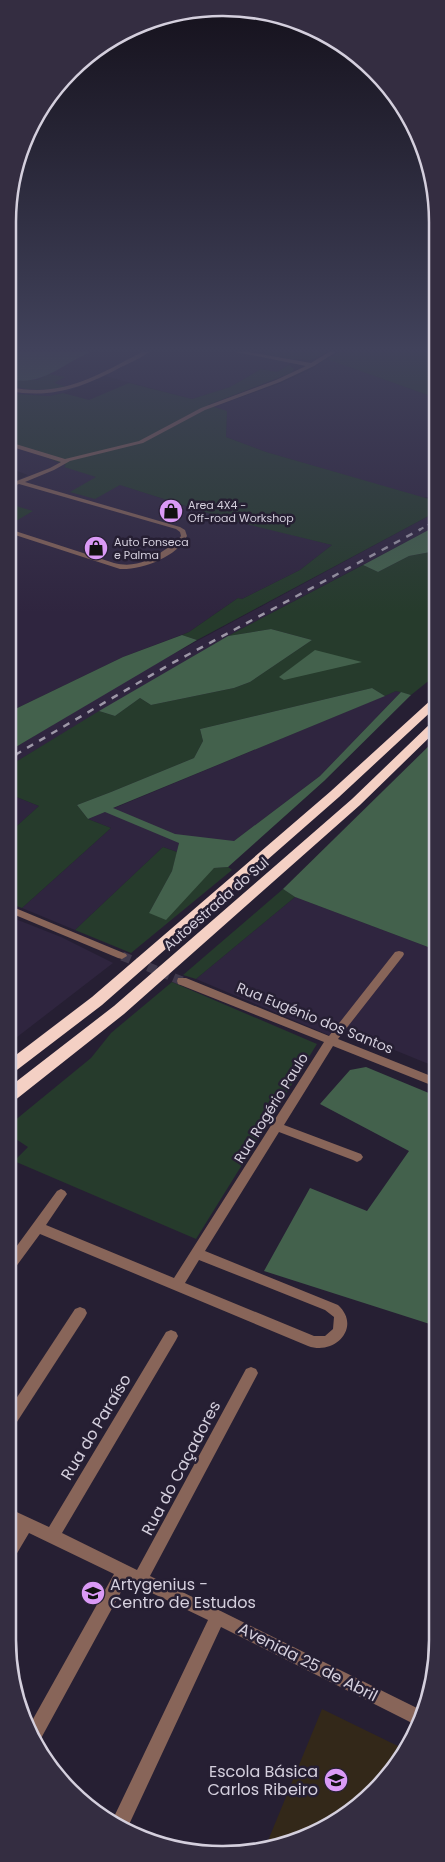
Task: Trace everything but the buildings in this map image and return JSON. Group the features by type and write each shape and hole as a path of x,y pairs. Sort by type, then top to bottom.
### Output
{"highway":[{"name":"Autoestrada do Sul","path":"16,1063 97,1001 335,794 429,707"},
{"name":"Autoestrada do Sul","path":"16,1091 126,1004 356,802 429,731"}],"street":[{"path":"16,483 65,462 134,445 146,439"},
{"path":"16,446 65,462"},
{"path":"16,533 112,565 125,567 139,566 155,560 181,542 184,536 183,531 178,528 19,482"},
{"path":"16,911 122,956"},
{"name":"Rua Rogério Paulo","path":"177,1284 278,1127 331,1040 399,954"},
{"name":"Rua Eugénio dos Santos","path":"182,981 429,1080"},
{"path":"278,1127 357,1156"},
{"path":"16,1257 62,1194"},
{"path":"37,1227 313,1342 328,1342 339,1332 341,1317 335,1309 196,1253"},
{"path":"16,1411 80,1313"},
{"name":"Rua do Paraíso","path":"52,1536 171,1336"},
{"name":"Rua do Caçadores","path":"140,1579 252,1373"},
{"name":"Avenida 25 de Abril","path":"16,1519 218,1617 414,1716"},
{"path":"16,1541 26,1524"},
{"path":"37,1729 124,1571"},
{"path":"122,1820 218,1617"}],"shaded area":[{"path":"231,439 429,439 429,497 423,498 266,452"},
{"path":"16,446 97,477 200,511 332,545 300,570 242,599 238,598 189,632 123,657 16,709 16,481 28,475 16,471"},
{"path":"429,516 429,530 228,636 16,762 16,747 142,671"},
{"path":"396,691 401,692 320,776 234,841 179,843 177,852 163,847 75,930 22,908 111,828 88,819"},
{"path":"16,797 39,806 16,827"},
{"path":"295,897 429,947 429,1064 338,1027 331,1036 196,979"},
{"path":"16,919 61,937 113,963 16,1038"},
{"name":"Escola Básica Carlos Ribeiro","path":"322,1709 399,1746 378,1775 358,1795 337,1811 301,1830 268,1841"}],"green space":[{"path":"16,439 231,439 266,452 429,499 429,516 197,640 182,635 238,598 242,599 300,570 332,545 230,520 120,485 95,499 70,492 96,477 64,467 66,465 16,446"},
{"path":"16,506 33,511 16,521"},
{"path":"429,530 429,552 409,556 378,572 363,565"},
{"path":"429,552 429,681 411,695 396,691 385,696 372,688 200,729 203,741 194,758 77,805 88,819 111,828 22,908 16,906 16,827 39,806 16,797 16,762 99,711 115,716 140,698 151,705 234,688 250,682 312,640 271,629 228,636 363,565 378,572 409,556"},
{"path":"271,629 312,640 250,682 234,688 151,705 140,698 115,716 99,711 228,636"},
{"path":"182,635 197,640 16,747 16,709 123,657"},
{"path":"315,650 362,662 284,680 279,677"},
{"path":"372,688 385,696 113,808 175,834 234,841 320,776 401,692 411,695 324,781 228,867 214,868 166,920 149,913 172,871 179,843 105,812 88,819 77,805 194,758 203,741 200,729"},
{"path":"429,746 429,947 295,897 283,889"},
{"path":"163,847 177,852 172,871 149,913 214,868 228,867 232,870 131,953 75,930"},
{"path":"283,889 295,897 196,979 183,975"},
{"path":"172,982 317,1044 196,1239 16,1162 16,1159 28,1147 16,1139 16,1119 91,1058 111,1033"},
{"path":"366,1067 429,1093 429,1324 264,1271 310,1188 367,1211 409,1151 320,1104 350,1070"}],"tunnel":[{"path":"122,956 182,981"}],"railway":[{"path":"419,530 429,525"},
{"path":"16,754 167,666 421,529"}],"place":[{"name":"Area 4X4 - Off-road Workshop","path":"171,511"},
{"name":"Auto Fonseca e Palma","path":"96,548"},
{"name":"Artygenius - Centro de Estudos","path":"93,1593"},
{"name":"Escola Básica Carlos Ribeiro","path":"336,1780"}]}
